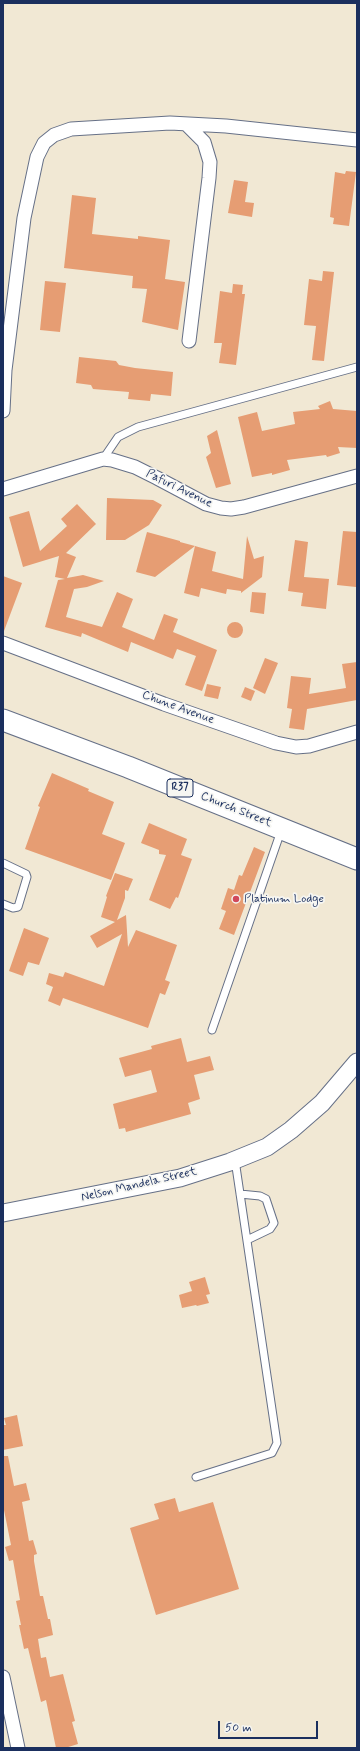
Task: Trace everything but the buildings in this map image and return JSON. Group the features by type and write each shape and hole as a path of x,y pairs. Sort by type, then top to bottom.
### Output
{"main road":[{"name":"Church Street","path":"3,720 128,767 357,858"}],"street":[{"path":"3,411 4,370 24,218 37,157 44,143 54,135 71,129 170,123 226,126 357,140"},
{"path":"186,124 204,142 210,162 189,341"},
{"name":"Pafuri Avenue","path":"3,489 103,459 112,460 135,467 206,504 221,508 244,507 357,476"},
{"name":"Chune Avenue","path":"3,643 164,704 276,743 309,746 357,732"},
{"name":"Nelson Mandela Street","path":"3,1213 180,1178 235,1160 267,1147 291,1130 322,1103 357,1062"},
{"path":"3,1677 18,1748"}],"lane":[{"path":"103,459 118,437 138,427 357,367"},
{"path":"212,1030 282,829"},
{"path":"3,863 26,874 27,877 18,907 12,908 3,904"},
{"path":"196,1477 272,1453 278,1442 235,1160"},
{"path":"240,1194 260,1196 266,1199 274,1222 270,1229 247,1240"}],"place":[{"name":"Platinum Lodge","path":"236,899"}]}
